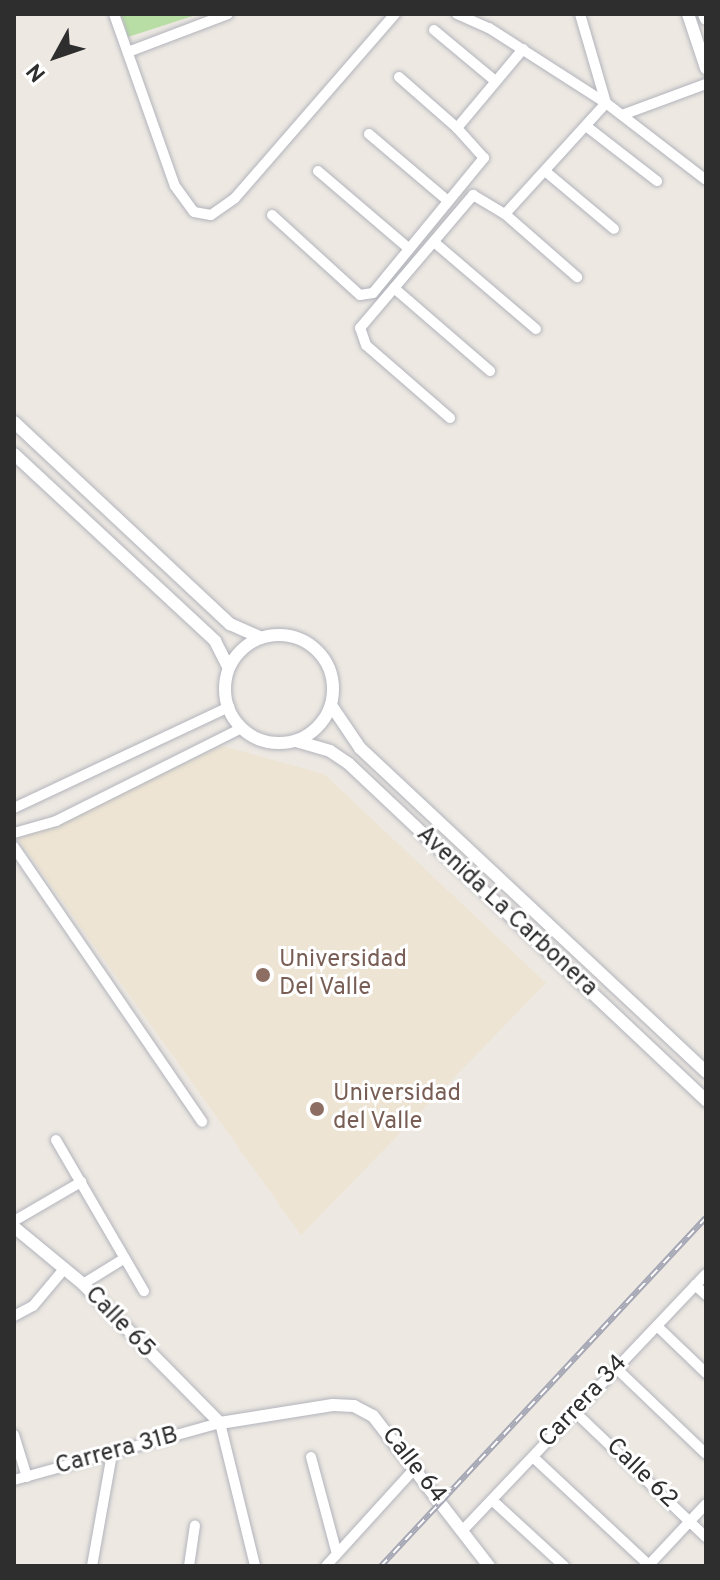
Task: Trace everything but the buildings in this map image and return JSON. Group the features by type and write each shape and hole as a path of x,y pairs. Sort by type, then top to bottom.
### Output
{"street":[{"path":"114,14 183,200 194,212 211,215 235,198 395,14"},
{"path":"128,52 228,14"},
{"path":"457,14 523,49 606,103 706,180"},
{"path":"580,14 606,103"},
{"path":"688,14 706,68"},
{"path":"434,30 494,80"},
{"path":"457,128 523,49"},
{"path":"272,215 360,295 373,293 484,158 457,128 399,77"},
{"path":"622,115 706,84"},
{"path":"505,214 606,103"},
{"path":"586,126 657,181"},
{"path":"369,134 448,201"},
{"path":"318,171 408,248"},
{"path":"545,171 614,229"},
{"path":"450,418 359,337 360,328 473,195 505,214 577,277"},
{"path":"434,242 536,329"},
{"path":"394,288 490,371"},
{"path":"14,422 230,624 261,638"},
{"path":"14,454 215,641 229,668 229,707 242,728 261,740 296,741 318,727 331,705 331,676 317,650 291,636 261,638 245,646 229,668"},
{"name":"Avenida La Carbonera","path":"331,705 360,748 706,1072"},
{"path":"14,808 229,707"},
{"path":"14,833 56,821 242,728"},
{"name":"Avenida La Carbonera","path":"296,741 313,744 349,764 706,1101"},
{"path":"14,847 202,1122"},
{"path":"56,1140 144,1291"},
{"path":"14,1221 81,1182"},
{"name":"Calle 65","path":"14,1227 83,1284 220,1423"},
{"path":"83,1284 125,1258"},
{"path":"14,1316 33,1306 64,1269"},
{"name":"Carrera 34","path":"463,1530 706,1274"},
{"path":"695,1285 706,1295"},
{"path":"657,1326 706,1373"},
{"path":"616,1368 706,1454"},
{"name":"Calle 64","path":"220,1423 333,1405 354,1406 373,1416 416,1467 489,1566"},
{"name":"Calle 62","path":"575,1412 706,1537"},
{"path":"220,1423 255,1566"},
{"name":"Carrera 31B","path":"14,1480 220,1423"},
{"path":"14,1435 27,1477"},
{"path":"92,1566 112,1454"},
{"path":"311,1457 337,1554"},
{"path":"533,1457 649,1566 706,1504"},
{"path":"326,1566 416,1467"},
{"path":"492,1500 564,1566"},
{"path":"189,1566 195,1525"}],"shaded area":[{"name":"Universidad del Valle","path":"222,746 324,774 546,983 301,1235 18,839"}],"green space":[{"path":"121,14 199,14 128,37"}],"railway":[{"path":"381,1566 706,1218"}],"place":[{"name":"Universidad Del Valle","path":"263,975"},
{"name":"Universidad del Valle","path":"317,1109"}]}
